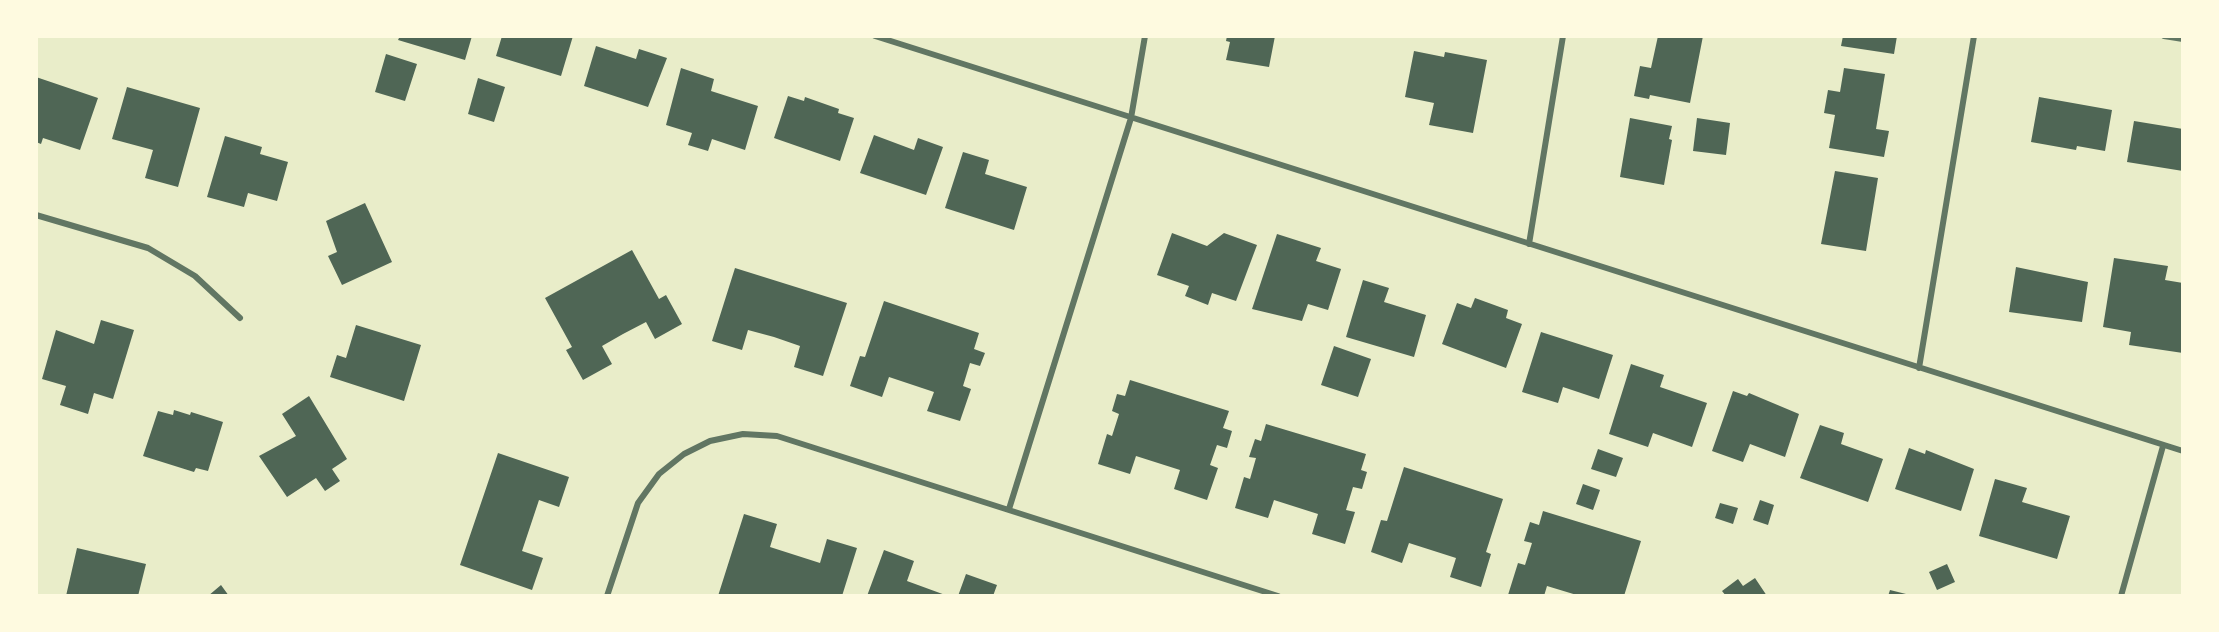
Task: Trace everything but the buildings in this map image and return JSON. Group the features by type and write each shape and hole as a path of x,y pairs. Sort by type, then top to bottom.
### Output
{"street":[{"path":"874,36 2183,451"},
{"path":"1009,509 1131,118 1145,36"},
{"path":"1529,244 1563,36"},
{"path":"1919,368 1974,36"},
{"path":"2164,36 2183,39"},
{"path":"36,215 148,249 195,276 240,318"},
{"path":"607,596 638,503 659,474 684,454 710,441 742,434 777,436 1278,596"},
{"path":"2121,596 2163,446"}]}
